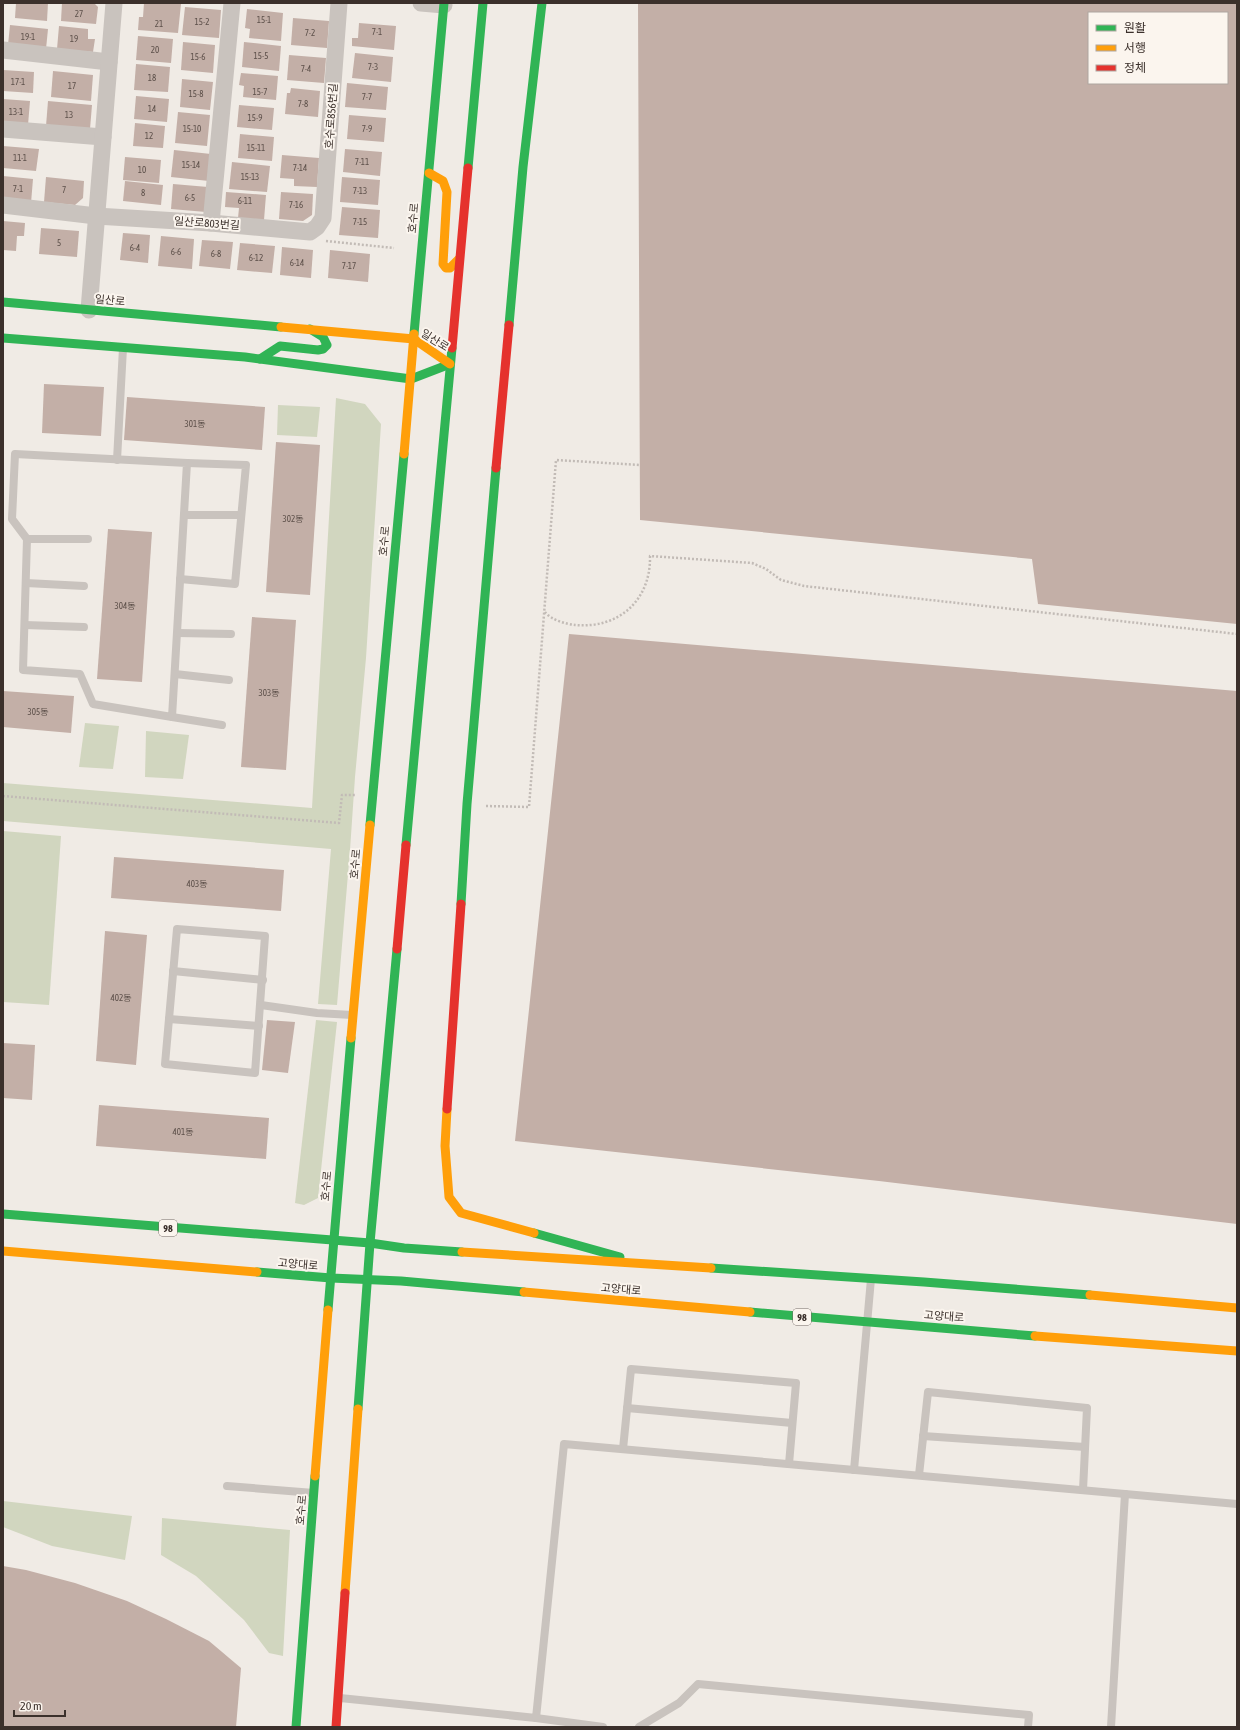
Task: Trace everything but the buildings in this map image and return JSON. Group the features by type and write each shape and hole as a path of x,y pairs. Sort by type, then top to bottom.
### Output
{"main road":[{"path":"336,1727 370,1243 482,3"},
{"path":"542,3 523,167 467,804 444,1146 449,1197 461,1213 638,1262"},
{"name":"호수로","path":"296,1727 334,1241 444,4"},
{"path":"429,173 443,181 447,192 443,264 446,268 450,268 454,266 459,259"},
{"name":"일산로","path":"3,302 414,339 450,364"},
{"path":"260,359 280,346 318,350 324,349 327,345 326,340 310,329"},
{"name":"일산로","path":"3,338 260,359 411,379 450,364"},
{"name":"98","path":"3,1214 370,1243 404,1248 871,1278 1168,1301 1237,1308"},
{"name":"고양대로","path":"3,1251 331,1278 368,1279 867,1323 1237,1351"}],"street":[{"path":"89,310 114,3"},
{"path":"211,223 232,3"},
{"name":"호수로856번길","path":"317,227 323,218 339,3"},
{"path":"420,3 444,4"},
{"path":"3,50 109,62"},
{"path":"3,129 103,137"},
{"name":"일산로803번길","path":"3,205 96,216 211,223 310,232 317,227"}],"lane":[{"path":"117,460 123,348"},
{"path":"180,579 235,584 246,465 15,454 12,519 27,539 24,670 80,674 93,704 222,725"},
{"path":"172,717 187,463"},
{"path":"184,516 241,515"},
{"path":"27,539 88,539"},
{"path":"26,583 84,586"},
{"path":"25,625 84,627"},
{"path":"178,632 231,634"},
{"path":"175,674 230,680"},
{"path":"177,929 265,936 263,980 255,1073 165,1064 177,929"},
{"path":"173,971 263,980"},
{"path":"261,1005 317,1013 354,1015"},
{"path":"169,1019 259,1026"},
{"path":"854,1470 871,1278"},
{"path":"623,1449 631,1369 796,1383 789,1464"},
{"path":"918,1475 928,1392 1087,1408 1083,1490"},
{"path":"627,1408 792,1423"},
{"path":"923,1436 1085,1447"},
{"path":"536,1718 564,1444 1237,1504"},
{"path":"227,1486 315,1493"},
{"path":"1111,1727 1125,1494"},
{"path":"639,1727 679,1703 698,1684 1029,1715 1028,1727"},
{"path":"338,1698 536,1718 603,1727"}],"path":[{"path":"317,227 326,241 394,248"},
{"path":"484,806 529,807 556,460 640,465"},
{"path":"545,612 548,615 568,624 590,627 612,621 630,609 643,591 650,570 650,556 752,563 766,569 780,580 804,586 1237,634"},
{"path":"3,796 340,822 342,795 358,796"}],"green space":[{"path":"336,398 365,404 381,424 366,658 337,1005 318,1004 331,849 3,821 3,783 312,808"},
{"path":"278,405 320,407 317,437 277,435"},
{"path":"85,723 119,726 113,769 79,767"},
{"path":"146,731 189,735 183,779 145,777"},
{"path":"3,831 61,836 49,1005 3,1002"},
{"path":"316,1020 337,1022 318,1198 304,1205 295,1203"},
{"path":"3,1501 132,1516 125,1560 52,1546 3,1527"},
{"path":"162,1518 290,1530 283,1656 269,1653 244,1620 196,1576 161,1555"}],"traffic: fast":[{"path":"414,334 444,3"},
{"path":"468,168 483,3"},
{"path":"509,325 523,167 542,3"},
{"path":"3,302 281,327"},
{"path":"260,359 280,346 318,350 323,349 327,345 323,337 310,329"},
{"path":"3,338 245,357 411,379 450,364"},
{"path":"406,845 452,348"},
{"path":"370,825 404,454"},
{"path":"461,904 467,804 496,468"},
{"path":"358,1409 370,1243 397,949"},
{"path":"328,1310 351,1038"},
{"path":"3,1214 370,1243 404,1248 462,1252"},
{"path":"534,1233 620,1257"},
{"path":"711,1268 1090,1295"},
{"path":"257,1272 331,1278 401,1281 524,1292"},
{"path":"750,1312 1035,1336"},
{"path":"296,1727 315,1476"}],"traffic: slow":[{"path":"429,173 443,181 447,192 443,264 446,268 450,268 459,259"},
{"path":"281,327 414,339 450,364"},
{"path":"404,454 414,334"},
{"path":"351,1038 370,825"},
{"path":"447,1109 445,1146 449,1197 461,1213 534,1233"},
{"path":"3,1251 257,1272"},
{"path":"462,1252 711,1268"},
{"path":"524,1292 750,1312"},
{"path":"1090,1295 1237,1308"},
{"path":"315,1476 328,1310"},
{"path":"1035,1336 1237,1351"},
{"path":"345,1593 358,1409"}],"traffic: jam":[{"path":"452,348 468,168"},
{"path":"496,468 509,325"},
{"path":"397,949 406,845"},
{"path":"447,1109 461,904"},
{"path":"336,1727 345,1593"}]}
